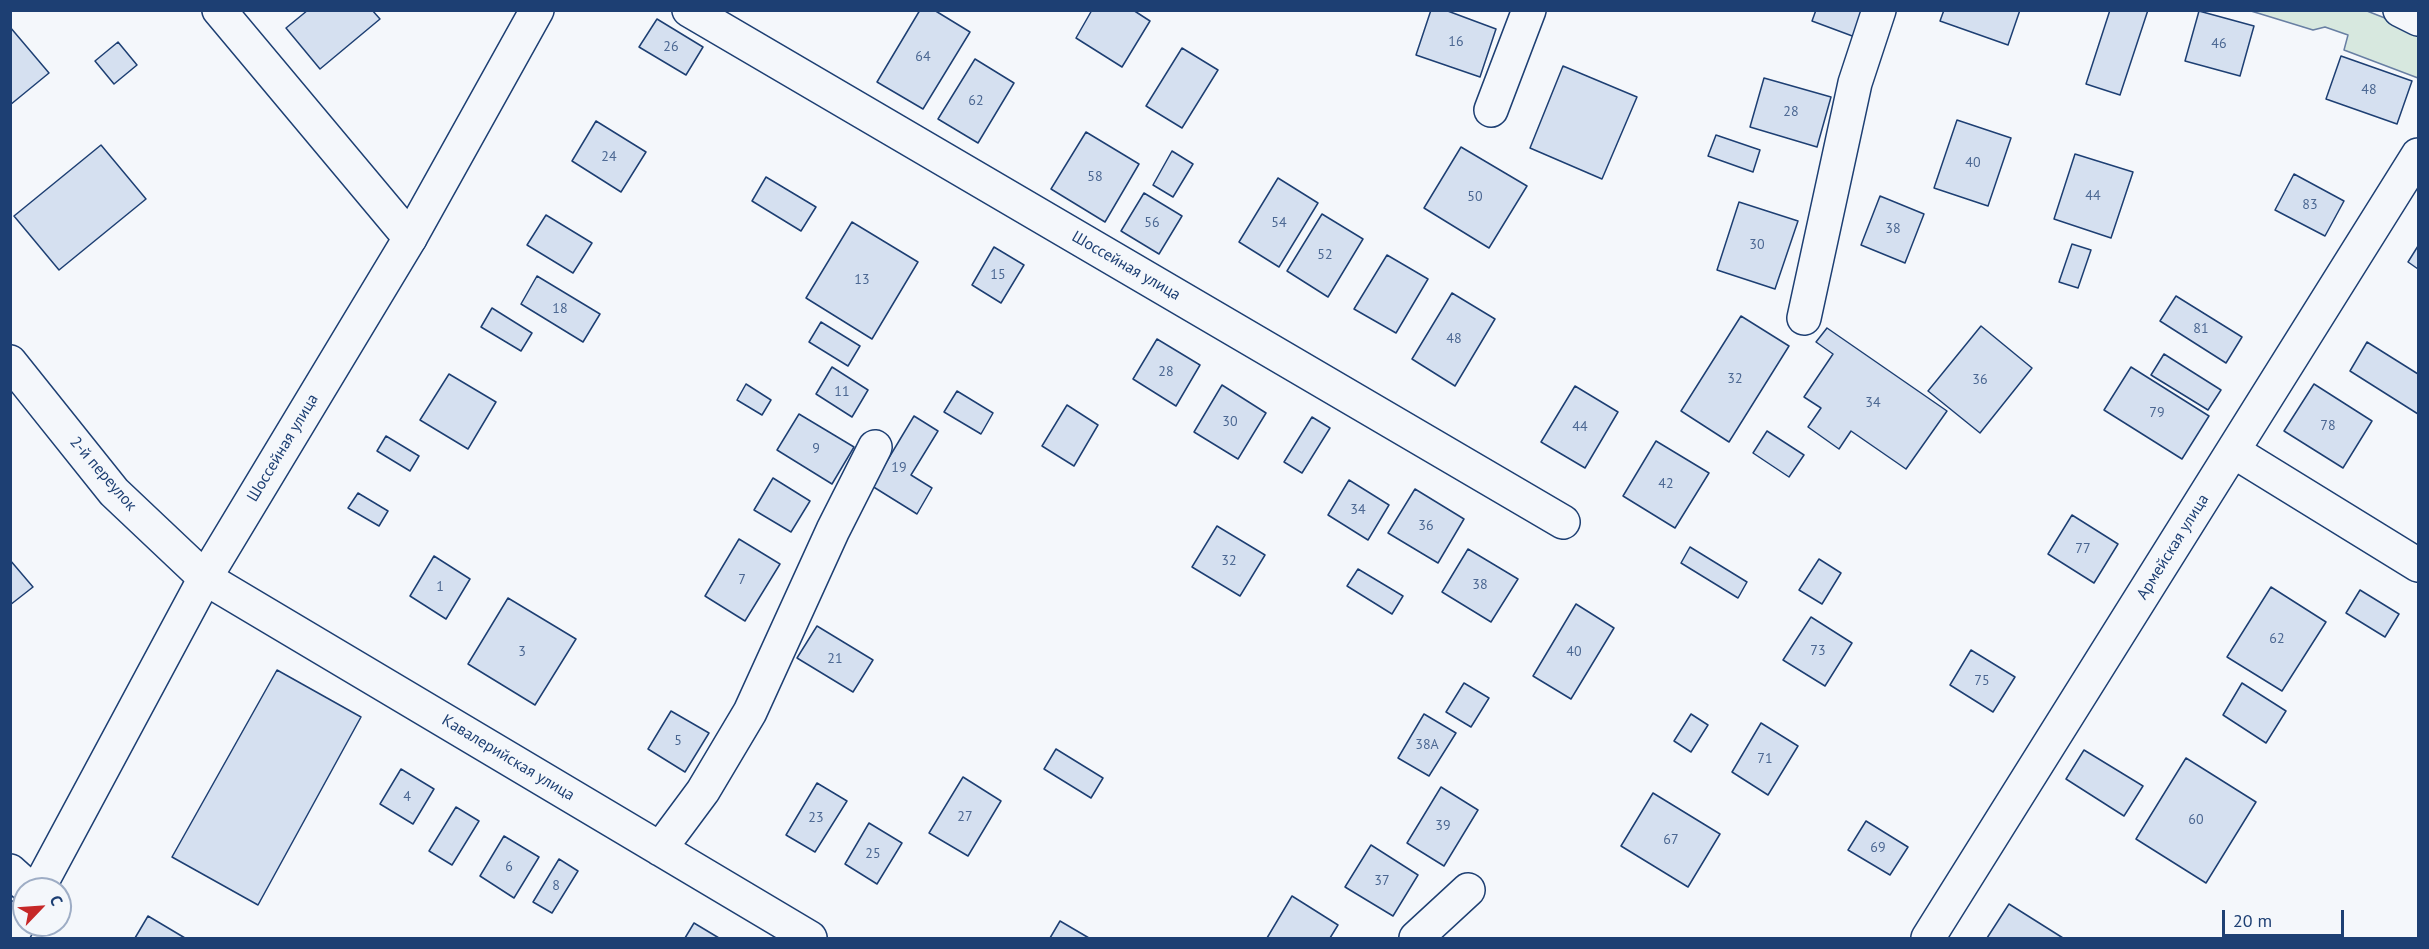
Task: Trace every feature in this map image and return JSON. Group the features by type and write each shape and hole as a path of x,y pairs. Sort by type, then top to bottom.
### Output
{"street":[{"path":"219,10 410,238"},
{"name":"Шоссейная улица","path":"44,877 205,578 410,238 537,10"},
{"name":"Шоссейная улица","path":"689,10 1563,522"},
{"path":"1491,110 1529,10"},
{"path":"1804,318 1855,83 1880,10"},
{"path":"2400,10 2418,19"},
{"name":"Армейская улица","path":"1928,939 2418,155"},
{"name":"2-й переулок","path":"10,362 114,492 205,578"},
{"path":"660,849 704,791 750,712 833,530 875,447"},
{"path":"2233,451 2418,565"},
{"name":"Кавалерийская улица","path":"205,578 810,939"},
{"path":"1416,939 1468,890"}],"shaded area":[{"path":"2251,11 2367,11 2418,31 2418,78 2344,50 2348,35 2325,27 2313,30"}],"building":[{"path":"308,10 372,10 380,19 320,69 286,28"},
{"path":"920,10 934,10 970,32 923,109 877,82"},
{"path":"1092,10 1133,10 1150,21 1122,67 1076,38"},
{"path":"1431,10 1445,10 1496,29 1480,77 1416,55"},
{"path":"1816,10 1865,10 1855,37 1812,21"},
{"path":"1944,10 2020,10 2008,45 1940,21"},
{"path":"2110,10 2148,10 2120,95 2086,84"},
{"path":"2199,11 2254,26 2240,76 2185,61"},
{"path":"657,19 703,47 686,75 639,47"},
{"path":"10,27 49,73 10,105"},
{"path":"118,42 137,65 114,84 95,61"},
{"path":"1182,48 1218,70 1182,128 1146,106"},
{"path":"2341,56 2412,81 2397,124 2326,99"},
{"path":"975,59 1014,83 978,143 938,119"},
{"path":"1563,66 1637,97 1602,179 1530,148"},
{"path":"1764,78 1831,97 1817,147 1750,127"},
{"path":"1957,120 2011,138 1988,206 1934,188"},
{"path":"596,121 646,152 621,192 572,161"},
{"path":"1086,132 1139,164 1105,222 1051,189"},
{"path":"1716,135 1760,150 1753,172 1708,156"},
{"path":"101,145 146,199 59,270 14,216"},
{"path":"1461,147 1527,186 1489,248 1424,208"},
{"path":"1172,151 1193,164 1173,197 1153,185"},
{"path":"2075,154 2133,172 2111,238 2054,219"},
{"path":"2294,174 2344,201 2325,236 2275,210"},
{"path":"766,177 816,207 801,231 752,201"},
{"path":"1278,178 1318,203 1279,267 1239,242"},
{"path":"1144,193 1182,216 1159,254 1121,231"},
{"path":"1880,196 1924,214 1905,263 1861,245"},
{"path":"1739,202 1798,221 1775,289 1717,270"},
{"path":"1322,214 1363,239 1328,297 1287,271"},
{"path":"546,215 592,243 573,273 527,245"},
{"path":"852,222 918,262 872,339 806,298"},
{"path":"2072,244 2091,250 2078,288 2059,282"},
{"path":"2418,246 2418,269 2408,262"},
{"path":"994,247 1024,265 1001,303 972,285"},
{"path":"1387,255 1428,279 1396,333 1354,309"},
{"path":"537,276 600,314 583,342 521,304"},
{"path":"1452,293 1495,319 1455,386 1412,359"},
{"path":"2176,296 2242,337 2226,363 2160,321"},
{"path":"492,308 532,333 521,351 481,327"},
{"path":"1741,316 1789,346 1729,442 1681,411"},
{"path":"821,322 860,346 848,366 809,342"},
{"path":"1981,326 2032,368 1980,433 1928,391"},
{"path":"1827,328 1947,411 1906,469 1851,431 1839,449 1808,427 1821,408 1804,397 1833,354 1816,342"},
{"path":"1157,339 1200,365 1176,406 1133,379"},
{"path":"2367,342 2418,374 2418,414 2350,371"},
{"path":"2164,354 2221,390 2208,410 2151,375"},
{"path":"832,367 868,390 852,417 816,394"},
{"path":"2131,367 2209,416 2182,459 2104,410"},
{"path":"449,374 496,402 468,449 420,420"},
{"path":"746,384 771,400 762,415 737,400"},
{"path":"2314,384 2372,421 2343,468 2284,431"},
{"path":"1222,385 1266,413 1238,459 1194,432"},
{"path":"1575,386 1618,412 1585,468 1541,442"},
{"path":"957,391 993,413 981,434 944,412"},
{"path":"1067,405 1098,425 1074,466 1042,446"},
{"path":"799,414 854,447 832,484 777,450"},
{"path":"914,416 938,431 911,475 932,488 917,514 872,486"},
{"path":"1312,417 1330,428 1302,473 1284,462"},
{"path":"1767,431 1804,455 1789,477 1753,453"},
{"path":"386,436 419,456 410,471 377,451"},
{"path":"1656,441 1709,473 1675,528 1623,496"},
{"path":"773,478 810,501 791,532 754,510"},
{"path":"1349,480 1389,505 1368,540 1328,515"},
{"path":"1415,489 1464,519 1438,563 1388,533"},
{"path":"358,493 388,511 379,526 348,508"},
{"path":"2072,515 2118,544 2094,583 2048,554"},
{"path":"1217,526 1265,555 1240,596 1192,567"},
{"path":"739,539 780,564 745,621 705,596"},
{"path":"1690,547 1747,582 1738,598 1681,563"},
{"path":"1468,549 1518,579 1491,622 1442,592"},
{"path":"434,556 470,579 446,619 410,596"},
{"path":"1819,559 1841,573 1822,604 1799,590"},
{"path":"10,560 33,587 10,605"},
{"path":"1358,569 1403,596 1392,614 1347,586"},
{"path":"2271,587 2326,622 2282,691 2227,657"},
{"path":"2360,590 2399,614 2385,637 2346,613"},
{"path":"508,598 576,639 535,705 468,664"},
{"path":"1576,604 1614,628 1571,699 1533,676"},
{"path":"1811,617 1852,643 1825,686 1783,660"},
{"path":"817,626 873,660 853,692 797,658"},
{"path":"1971,650 2015,677 1993,712 1950,685"},
{"path":"277,670 361,717 258,905 172,857"},
{"path":"1464,683 1489,698 1471,727 1446,712"},
{"path":"2242,683 2286,711 2266,743 2223,715"},
{"path":"671,711 709,733 685,772 648,749"},
{"path":"1424,714 1456,733 1429,776 1398,758"},
{"path":"1691,714 1708,725 1691,752 1674,741"},
{"path":"1761,723 1798,746 1768,795 1732,772"},
{"path":"1056,749 1103,778 1091,798 1044,769"},
{"path":"2084,750 2143,786 2124,816 2066,779"},
{"path":"2186,758 2256,802 2206,883 2136,839"},
{"path":"401,769 434,789 413,824 380,804"},
{"path":"963,777 1001,801 968,856 929,833"},
{"path":"817,783 847,801 815,852 786,835"},
{"path":"1441,787 1478,810 1444,866 1407,843"},
{"path":"1653,793 1720,834 1688,887 1621,846"},
{"path":"456,807 479,821 452,865 429,851"},
{"path":"1866,821 1908,847 1890,875 1848,850"},
{"path":"869,823 902,843 877,884 845,864"},
{"path":"504,836 539,857 514,898 480,876"},
{"path":"1371,845 1418,875 1393,916 1345,887"},
{"path":"559,859 578,871 552,913 533,902"},
{"path":"1292,896 1338,925 1330,938 1267,938"},
{"path":"2009,904 2063,938 1987,938"},
{"path":"148,916 185,938 135,938"},
{"path":"1060,921 1089,938 1050,938"},
{"path":"694,923 719,938 685,938"}]}
